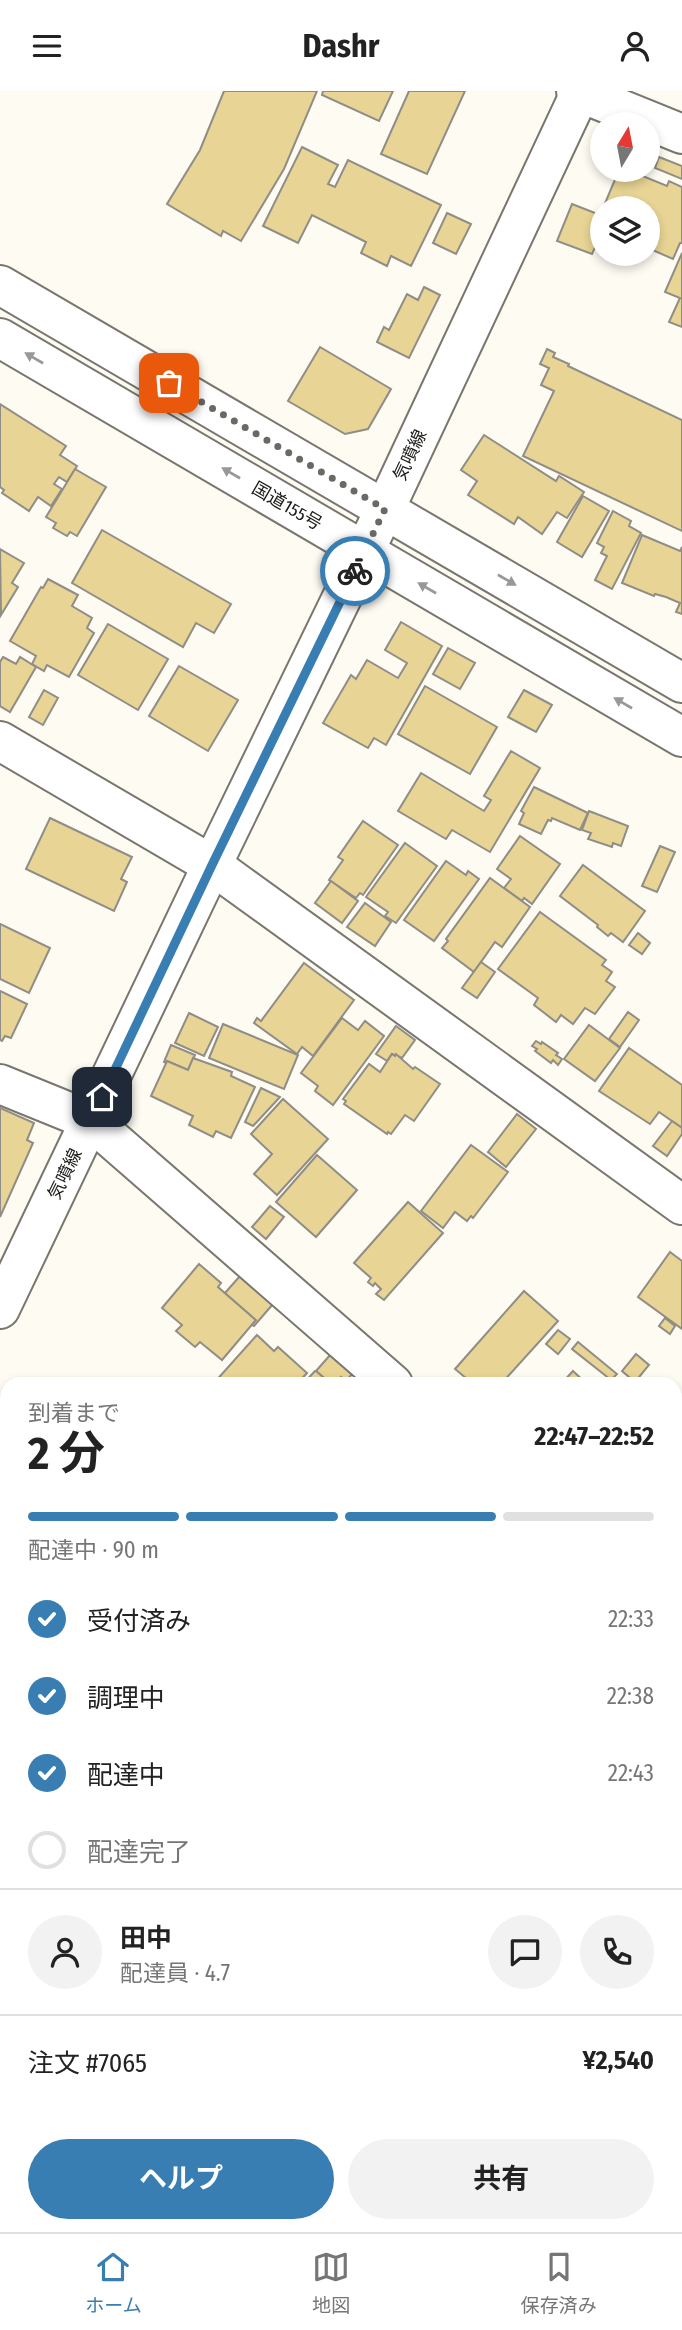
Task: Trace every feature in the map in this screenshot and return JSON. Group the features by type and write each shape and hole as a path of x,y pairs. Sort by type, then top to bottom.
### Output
{"main road":[{"path":"579,92 682,134"},
{"name":"気噴線","path":"0,1309 385,509 579,92"},
{"path":"0,285 682,683"},
{"name":"国道155号","path":"0,338 682,737"},
{"path":"0,741 212,865 682,1205"},
{"path":"0,1084 91,1121 385,1377"}],"building":[{"path":"224,91 317,91 284,169 241,241 223,231 221,236 167,204 200,150"},
{"path":"323,91 393,91 379,121 322,95"},
{"path":"409,91 465,91 427,174 381,154"},
{"path":"302,147 338,165 328,184 335,187 348,160 441,205 411,266 391,256 387,266 361,253 366,242 312,215 298,243 263,226"},
{"path":"660,157 682,166 682,179 660,170"},
{"path":"669,181 682,187 682,243 673,259 660,253 660,196 608,196 614,182 657,182 667,186"},
{"path":"572,204 590,211 590,253 557,241"},
{"path":"447,213 471,224 456,254 433,243"},
{"path":"682,253 682,327 669,322 680,298 665,292"},
{"path":"424,287 440,295 409,358 377,342 384,327 389,330 407,294 418,300"},
{"path":"320,347 391,389 368,429 345,434 288,401"},
{"path":"547,349 555,353 553,357 569,364 568,366 682,420 682,531 523,456 554,391 541,385 549,368 540,364"},
{"path":"0,404 66,446 60,455 77,466 67,482 59,477 54,484 62,489 51,506 38,497 29,511 2,493"},
{"path":"484,435 556,481 559,476 584,492 567,518 557,512 542,534 518,517 514,524 468,495 477,481 461,470"},
{"path":"75,469 106,487 77,536 70,532 67,536 53,528 56,523 46,517"},
{"path":"583,496 609,511 582,557 557,542"},
{"path":"613,511 631,521 629,526 641,533 612,589 595,580 607,556 601,553 604,547 597,543"},
{"path":"102,530 231,604 214,633 196,623 183,647 72,583"},
{"path":"642,535 680,551 682,547 682,614 676,612 680,603 622,583"},
{"path":"0,549 24,563 12,583 18,587 1,615"},
{"path":"48,579 78,595 72,606 92,618 87,628 94,633 69,677 47,665 44,671 32,664 36,656 10,641"},
{"path":"401,622 442,646 386,745 374,738 368,748 323,723 351,675 356,679 367,660 398,678 407,663 385,650"},
{"path":"108,624 168,659 138,710 78,675"},
{"path":"448,648 475,663 460,689 433,674"},
{"path":"3,657 16,664 20,657 36,667 10,712 0,706 0,662"},
{"path":"179,666 238,700 208,751 149,716"},
{"path":"425,686 497,727 470,774 398,734"},
{"path":"44,690 58,698 43,725 29,717"},
{"path":"524,690 552,705 536,732 508,717"},
{"path":"511,751 540,768 490,852 452,830 446,839 398,811 421,773 484,811 491,800 484,796"},
{"path":"534,787 588,813 580,830 552,818 551,821 548,820 541,834 519,824 524,813 521,811"},
{"path":"589,811 628,826 621,846 613,843 612,847 588,839 591,833 582,830"},
{"path":"50,818 132,857 121,879 127,882 114,911 26,869"},
{"path":"363,821 398,845 363,895 360,893 356,898 329,880 343,860 338,857"},
{"path":"520,836 560,864 532,904 524,898 522,901 504,888 511,879 497,869"},
{"path":"405,843 437,866 396,923 385,916 388,912 366,897"},
{"path":"660,846 675,852 657,892 642,886"},
{"path":"446,861 466,875 468,871 479,879 434,941 404,920"},
{"path":"583,865 645,911 623,942 611,933 608,936 560,896"},
{"path":"490,878 530,907 502,947 495,942 474,972 442,948"},
{"path":"331,881 358,901 342,923 315,903"},
{"path":"365,903 391,922 375,946 347,927"},
{"path":"540,912 606,960 602,965 612,972 606,981 615,987 595,1014 585,1008 573,1024 561,1015 556,1022 534,1005 538,998 498,969"},
{"path":"0,924 50,948 29,993 0,979"},
{"path":"638,933 650,943 642,954 629,945"},
{"path":"481,962 495,972 477,998 462,988"},
{"path":"304,963 354,1000 313,1056 302,1047 297,1054 254,1023 257,1018 261,1021"},
{"path":"0,991 27,1004 11,1038 5,1036 2,1041 0,1040"},
{"path":"628,1012 639,1020 620,1047 609,1039"},
{"path":"189,1013 218,1027 204,1056 175,1043"},
{"path":"342,1018 358,1030 365,1021 384,1036 333,1105 315,1091 318,1086 301,1073"},
{"path":"223,1024 298,1055 284,1089 209,1058"},
{"path":"589,1025 620,1048 595,1081 564,1059"},
{"path":"396,1026 415,1040 402,1058 392,1054 387,1061 376,1054"},
{"path":"536,1041 558,1053 556,1055 562,1059 558,1065 535,1051 537,1049 532,1046"},
{"path":"171,1045 195,1055 188,1070 164,1062"},
{"path":"629,1048 682,1085 682,1128 659,1112 650,1124 599,1091"},
{"path":"392,1054 396,1054 413,1069 415,1067 440,1084 414,1121 405,1115 391,1134 387,1134 344,1104 346,1101 343,1099 369,1064 380,1072"},
{"path":"193,1058 232,1072 231,1076 255,1087 231,1138 216,1131 213,1137 189,1125 193,1116 151,1096 167,1061 188,1070"},
{"path":"261,1088 280,1097 253,1126 245,1122"},
{"path":"283,1099 328,1139 277,1195 254,1174 272,1154 251,1134"},
{"path":"0,1108 34,1123 27,1140 33,1143 0,1217"},
{"path":"517,1114 536,1129 506,1167 488,1152"},
{"path":"672,1121 682,1128 682,1134 667,1156 653,1146"},
{"path":"471,1145 508,1172 473,1218 471,1216 467,1221 455,1212 443,1228 421,1211"},
{"path":"317,1155 357,1190 316,1237 276,1202"},
{"path":"408,1202 443,1233 384,1300 376,1294 381,1289 375,1283 373,1286 368,1282 371,1278 354,1263"},
{"path":"270,1206 284,1217 266,1239 252,1227"},
{"path":"670,1252 682,1261 682,1329 638,1297"},
{"path":"199,1264 221,1283 218,1287 256,1320 222,1360 200,1342 195,1347 176,1331 182,1325 162,1308"},
{"path":"240,1276 273,1304 254,1326 252,1325 256,1320 225,1293"},
{"path":"524,1291 558,1321 507,1377 465,1377 455,1369"},
{"path":"665,1318 675,1326 670,1334 659,1326"},
{"path":"558,1330 570,1339 558,1354 546,1344"},
{"path":"257,1335 274,1351 278,1347 307,1373 303,1377 219,1377"},
{"path":"578,1342 617,1374 607,1377 572,1349"},
{"path":"331,1354 353,1373 350,1377 323,1377 316,1371"},
{"path":"636,1354 649,1365 639,1377 629,1377 622,1371"},
{"path":"316,1371 323,1377 309,1377"},
{"path":"573,1371 579,1377 567,1377"}],"way so far":[{"path":"169,383 385,509 355,571"}],"route":[{"path":"102,1097 355,571"}]}
